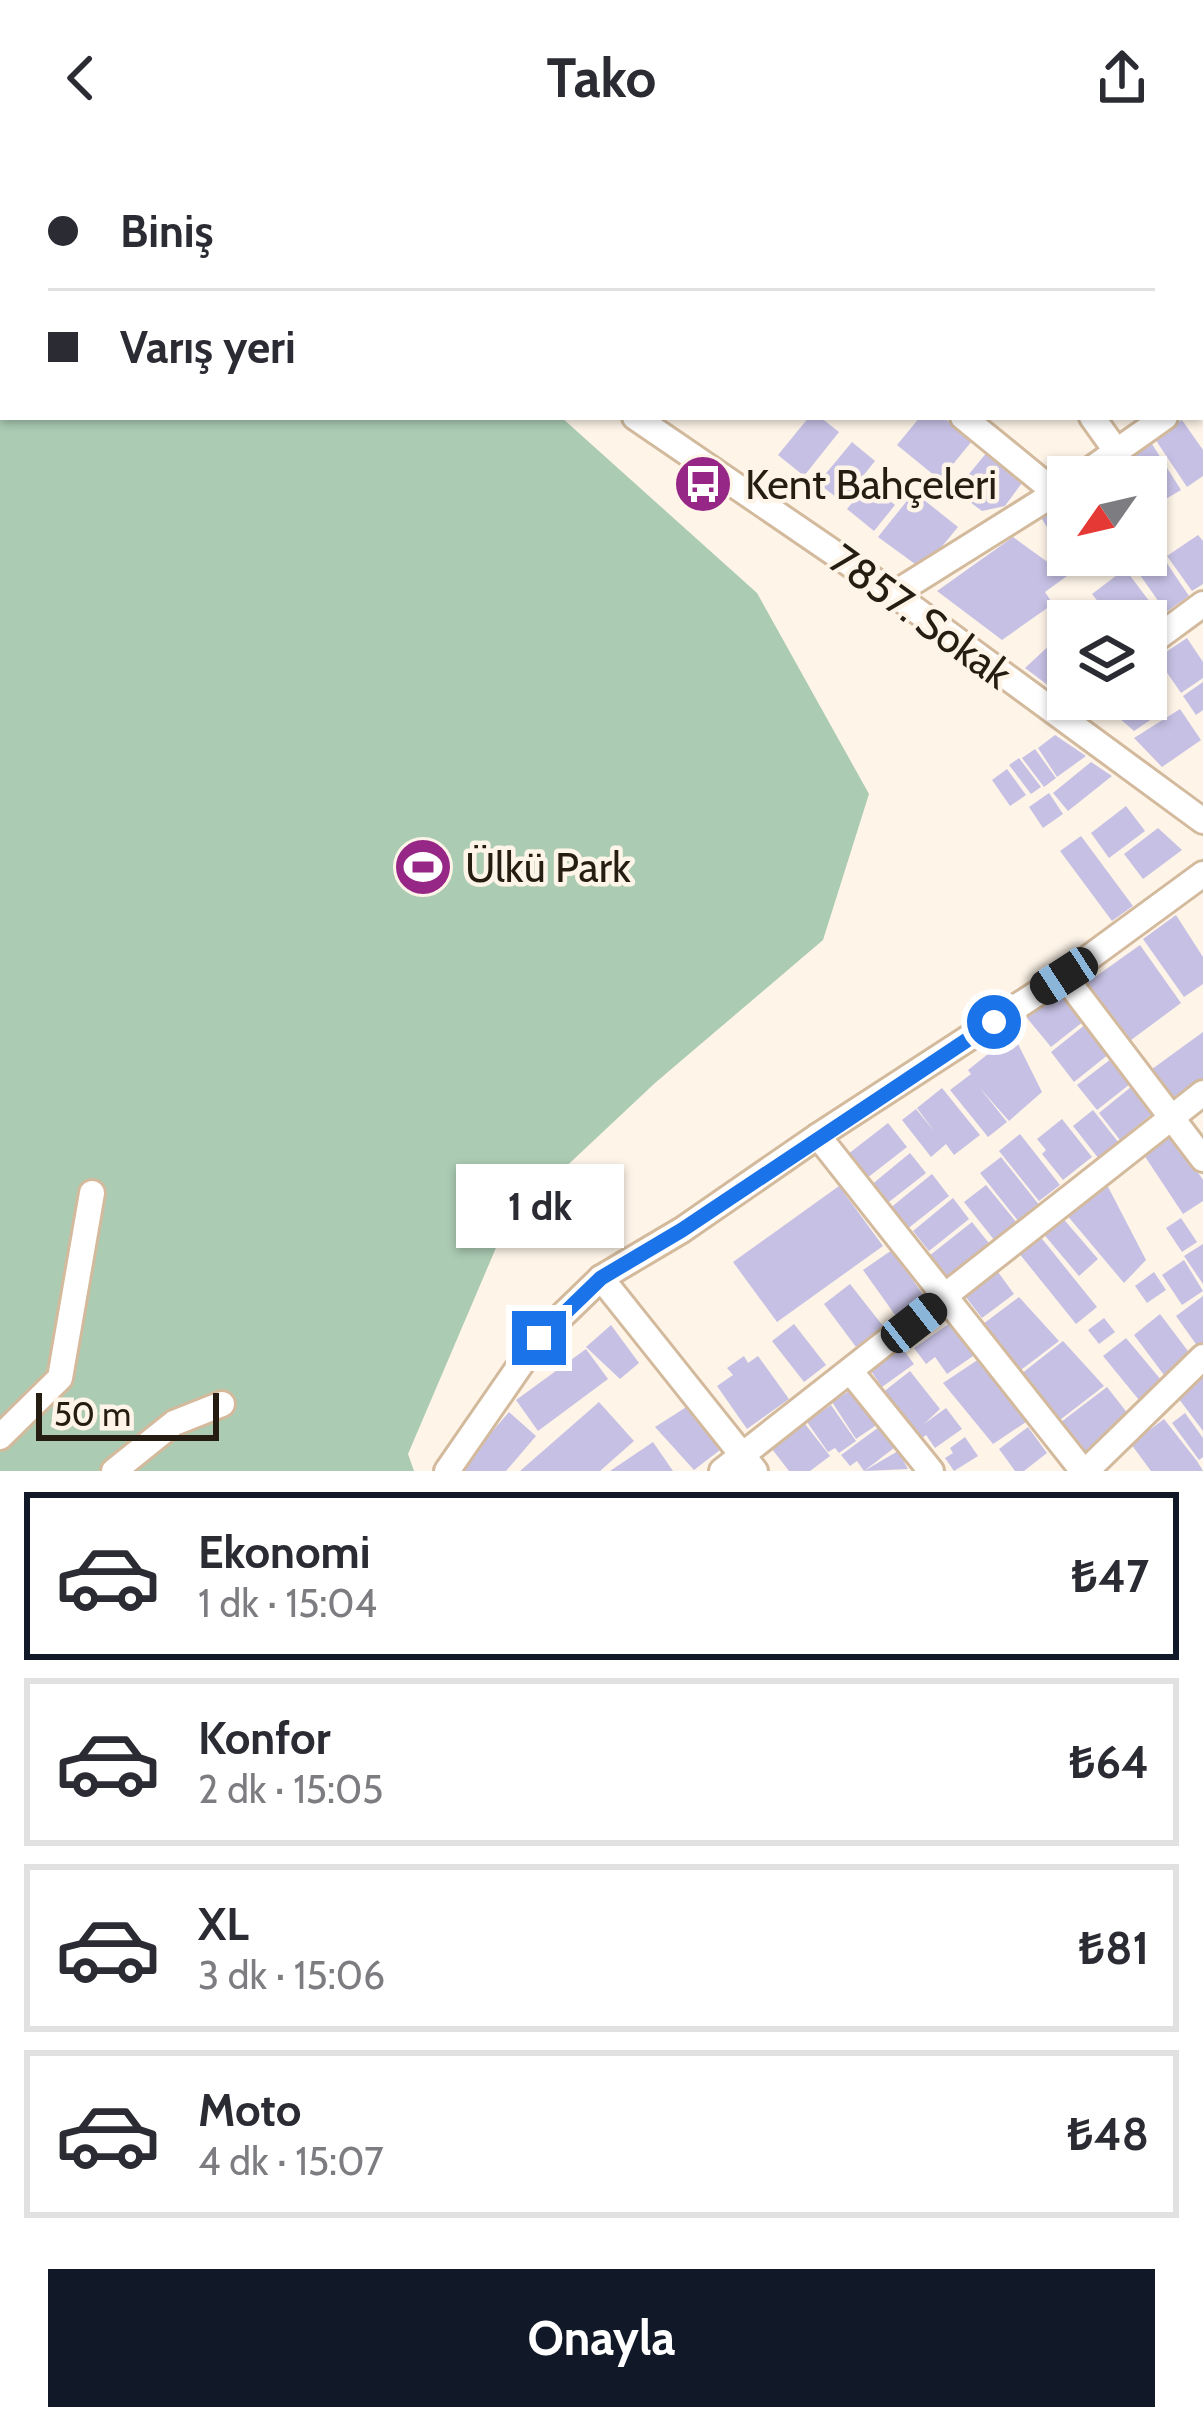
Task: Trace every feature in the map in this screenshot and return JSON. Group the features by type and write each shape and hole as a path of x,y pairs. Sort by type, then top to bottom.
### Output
{"street":[{"name":"7857. Sokak","path":"638,420 1047,695"},
{"path":"967,420 1047,478"},
{"path":"1094,420 1117,452"},
{"path":"1111,456 1161,420"},
{"path":"894,594 1047,498"},
{"path":"1167,631 1203,604"},
{"name":"7857. Sokak","path":"1081,720 1203,821"},
{"path":"447,1471 539,1338 601,1278 682,1230 1064,976 1203,874"},
{"path":"1064,976 1203,1159"},
{"path":"722,1471 749,1463 851,1372 1203,1094"},
{"path":"818,1136 1084,1471 1203,1357"},
{"path":"0,1437 60,1378 92,1193"},
{"path":"601,1278 749,1463"},
{"path":"851,1372 931,1471"},
{"path":"114,1471 174,1423 222,1405"}],"green space":[{"name":"Ülkü Park","path":"0,420 564,420 757,593 869,794 823,940 655,1083 507,1222 408,1454 414,1471 0,1471"}],"building":[{"path":"807,420 824,420 839,432 804,476 778,455"},
{"path":"918,420 947,420 972,441 940,480 897,445"},
{"path":"1182,420 1203,450 1203,476 1187,487 1155,439"},
{"path":"852,442 875,461 842,502 818,483"},
{"path":"1152,444 1160,456 1133,456"},
{"path":"988,451 1024,480 1005,506 982,511 955,491"},
{"path":"1167,468 1181,490 1167,498"},
{"path":"868,484 895,505 874,531 847,509"},
{"path":"914,492 958,527 939,550 915,564 878,537"},
{"path":"1198,535 1203,541 1203,584 1192,591 1167,556"},
{"path":"1013,537 1047,562 1047,576 1067,576 1045,592 1050,600 1047,608 1002,640 937,591"},
{"path":"1167,563 1189,596 1167,611 1167,600 1158,600 1141,576 1167,576"},
{"path":"1116,576 1130,576 1148,600 1097,600 1092,594"},
{"path":"1187,638 1203,662 1203,678 1181,693 1167,673 1167,651"},
{"path":"1047,648 1047,684 1025,668"},
{"path":"1203,682 1203,710 1196,715 1183,696"},
{"path":"1180,709 1201,740 1162,767 1134,738"},
{"path":"1121,720 1150,720 1134,731"},
{"path":"1055,735 1086,756 1057,777 1038,748"},
{"path":"1035,749 1056,778 1044,787 1022,758"},
{"path":"1019,758 1041,787 1031,794 1009,765"},
{"path":"1091,762 1112,776 1068,811 1053,793"},
{"path":"1007,769 1026,795 1010,806 992,780"},
{"path":"1049,793 1063,814 1043,828 1029,807"},
{"path":"1126,806 1145,831 1109,858 1091,833"},
{"path":"1158,828 1182,850 1143,879 1124,854"},
{"path":"1081,836 1133,906 1112,921 1060,851"},
{"path":"1176,915 1203,957 1203,984 1184,997 1143,939"},
{"path":"1140,945 1181,1003 1123,1046 1081,987"},
{"path":"1060,992 1084,1021 1051,1047 1027,1018"},
{"path":"1086,1024 1109,1054 1074,1082 1051,1052"},
{"path":"1203,1032 1203,1085 1172,1106 1148,1072"},
{"path":"1013,1034 1042,1092 1009,1121 979,1087 1007,1122 988,1137 950,1090"},
{"path":"1111,1059 1130,1084 1097,1110 1077,1085"},
{"path":"1131,1087 1153,1113 1120,1140 1099,1113"},
{"path":"942,1088 980,1135 954,1155 946,1144 931,1157 902,1120 916,1109 934,1131 917,1108"},
{"path":"1093,1110 1119,1143 1099,1159 1073,1126"},
{"path":"1062,1119 1092,1157 1063,1180 1042,1154 1046,1150 1037,1139"},
{"path":"888,1123 907,1147 862,1182 843,1158"},
{"path":"1020,1134 1060,1185 1039,1201 999,1151"},
{"path":"1173,1135 1203,1180 1203,1201 1183,1214 1144,1155"},
{"path":"910,1153 926,1173 885,1205 870,1186"},
{"path":"1001,1157 1040,1206 1019,1222 980,1173"},
{"path":"932,1174 949,1196 906,1230 889,1209"},
{"path":"1105,1181 1146,1260 1124,1283 1066,1214"},
{"path":"986,1185 1017,1223 995,1241 964,1202"},
{"path":"839,1186 883,1246 777,1322 733,1262"},
{"path":"953,1198 969,1219 929,1251 913,1231"},
{"path":"1060,1215 1098,1259 1079,1276 1041,1231"},
{"path":"1181,1218 1197,1242 1182,1252 1166,1228"},
{"path":"972,1222 992,1247 949,1281 929,1256"},
{"path":"1039,1235 1097,1307 1076,1324 1018,1252"},
{"path":"1203,1244 1203,1284 1184,1256"},
{"path":"892,1250 926,1299 898,1319 863,1270"},
{"path":"1184,1260 1203,1291 1182,1305 1162,1275"},
{"path":"998,1272 1014,1294 982,1318 965,1296"},
{"path":"1154,1272 1166,1290 1147,1303 1135,1286"},
{"path":"850,1284 883,1326 856,1347 824,1304"},
{"path":"1203,1296 1203,1343 1198,1347 1176,1316"},
{"path":"1019,1297 1059,1341 1017,1373 983,1324"},
{"path":"1160,1314 1191,1355 1164,1375 1134,1335"},
{"path":"1104,1318 1115,1332 1099,1344 1088,1330"},
{"path":"953,1321 976,1354 947,1374 935,1357 926,1364 914,1348"},
{"path":"794,1324 826,1365 804,1382 772,1341"},
{"path":"611,1325 639,1363 620,1379 586,1347"},
{"path":"1126,1338 1162,1381 1139,1400 1103,1356"},
{"path":"1063,1341 1104,1386 1056,1423 1021,1374"},
{"path":"902,1348 914,1364 882,1387 871,1371"},
{"path":"586,1349 608,1379 538,1431 516,1400"},
{"path":"744,1356 748,1363 758,1356 789,1399 747,1429 717,1386 733,1375 727,1368"},
{"path":"982,1357 1026,1422 993,1444 943,1383"},
{"path":"910,1371 940,1409 924,1424 946,1408 962,1429 935,1448 926,1435 917,1442 882,1393"},
{"path":"1203,1377 1203,1431 1179,1399"},
{"path":"1107,1387 1132,1419 1086,1454 1061,1422"},
{"path":"854,1388 878,1424 856,1439 832,1402"},
{"path":"599,1402 634,1441 600,1471 520,1471"},
{"path":"831,1405 856,1441 839,1453 835,1448 828,1452 807,1422"},
{"path":"688,1406 720,1450 694,1470 655,1427"},
{"path":"509,1412 536,1436 506,1471 458,1471"},
{"path":"1185,1413 1203,1438 1199,1460 1172,1423"},
{"path":"1164,1419 1203,1471 1151,1471 1131,1444"},
{"path":"805,1424 830,1456 810,1471 789,1471 772,1449"},
{"path":"879,1427 894,1448 864,1471 857,1461 850,1466 841,1455"},
{"path":"1028,1427 1047,1453 1024,1471 1015,1471 999,1449"},
{"path":"965,1437 978,1456 954,1471 945,1458"},
{"path":"653,1442 673,1471 610,1471"},
{"path":"898,1451 908,1469 864,1471"}],"place":[{"name":"Kent Bahçeleri","path":"703,484"},
{"name":"Ülkü Park","path":"423,867"}],"route":[{"path":"539,1338 601,1278 682,1230 994,1022"}]}
